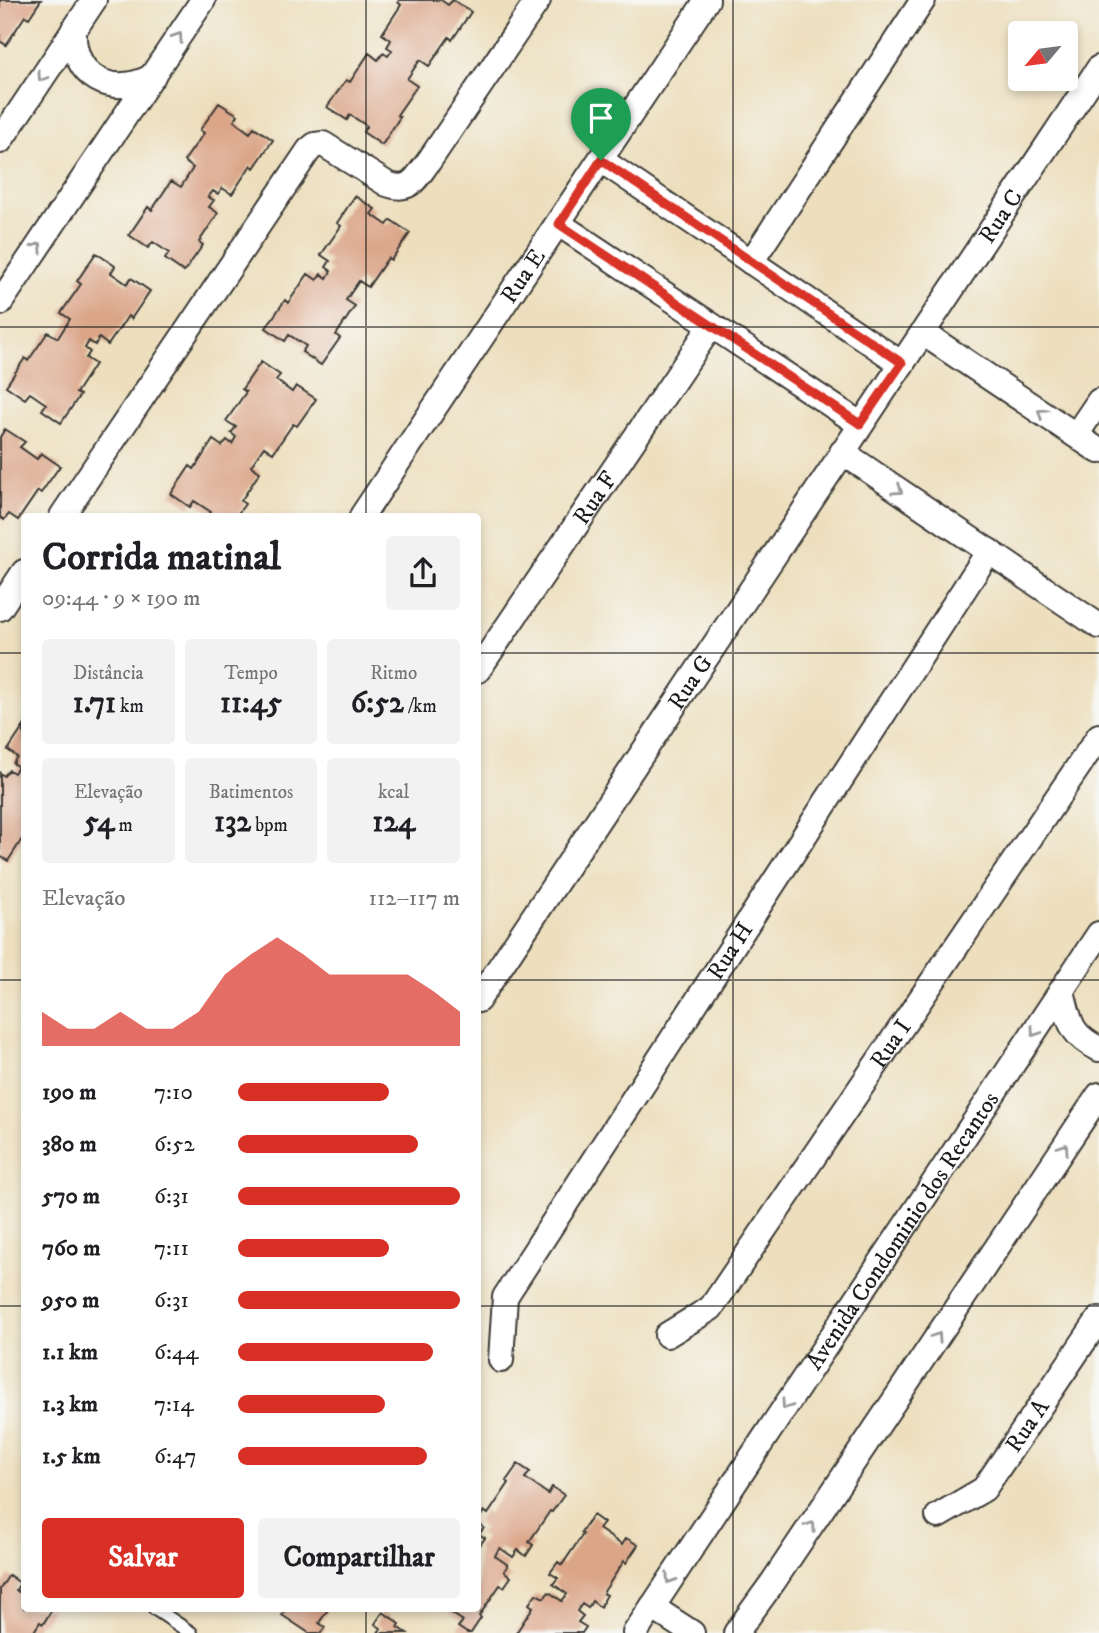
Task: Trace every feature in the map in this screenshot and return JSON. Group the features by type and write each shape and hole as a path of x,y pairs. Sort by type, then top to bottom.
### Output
{"street":[{"path":"0,141 93,0"},
{"path":"0,303 203,0"},
{"path":"64,513 309,150 315,145 323,144 387,184 398,188 405,187 415,180 538,0"},
{"name":"Rua E","path":"364,513 707,0"},
{"path":"751,262 923,0"},
{"path":"74,29 73,44 77,57 97,79 124,87 138,84 153,76"},
{"name":"Rua C","path":"902,363 1099,68"},
{"path":"601,160 902,363"},
{"path":"559,224 860,424"},
{"name":"Rua F","path":"481,666 711,326"},
{"path":"923,333 1099,451"},
{"name":"Rua G","path":"481,995 902,363"},
{"path":"1076,436 1099,401"},
{"path":"842,452 1099,626"},
{"name":"Rua H","path":"501,1360 505,1297 989,551"},
{"path":"0,608 21,576"},
{"name":"Rua I","path":"667,1335 711,1308 1099,736"},
{"name":"Avenida Condominio dos Recantos","path":"635,1633 1099,934"},
{"path":"1062,991 1072,1028 1083,1041 1099,1049"},
{"path":"736,1633 773,1582 1099,1095"},
{"name":"Rua A","path":"938,1516 984,1489 1099,1318"},
{"path":"652,1607 692,1633"}],"lane":[{"path":"160,1612 191,1633"}],"building":[{"path":"0,0 41,0 29,18 25,16 6,45 0,41"},
{"path":"399,0 441,0 448,5 453,0 471,12 452,40 449,37 429,66 420,60 407,79 417,86 397,115 400,117 382,145 363,132 367,126 350,115 347,120 327,107 346,80 350,82 369,53 378,60 383,53 388,56 392,50 387,47 391,40 382,34 401,5"},
{"path":"219,103 238,115 234,121 250,133 254,127 273,140 254,168 251,165 232,194 222,188 218,194 213,191 208,197 214,200 209,207 218,213 199,242 203,245 184,272 165,259 169,253 153,242 148,248 129,235 148,207 152,210 171,181 181,187 193,168 184,161 204,133 200,130"},
{"path":"355,196 375,209 371,214 387,225 391,220 410,233 368,287 359,281 346,300 355,306 336,335 340,338 321,365 302,352 306,346 289,335 285,341 266,328 285,300 288,303 308,274 317,280 321,274 327,278 331,271 326,267 330,261 321,255 341,226 337,223"},
{"path":"96,253 115,266 111,273 127,284 131,278 150,291 131,319 128,316 108,345 99,338 95,345 89,341 85,348 90,352 86,358 95,364 76,393 80,395 61,423 42,410 46,404 30,393 25,399 6,386 25,358 28,361 48,332 58,338 70,319 61,313 81,284 77,281"},
{"path":"261,362 280,375 276,380 292,392 296,386 316,399 297,426 293,424 273,453 264,447 251,466 260,472 241,501 245,504 238,513 210,513 194,501 190,507 171,494 190,466 194,469 213,440 222,446 227,440 232,444 236,437 231,433 236,427 226,421 246,392 242,389"},
{"path":"5,429 25,442 20,447 37,459 41,453 60,466 18,520 9,514 4,520 0,517 0,437"},
{"path":"21,730 21,841 8,861 0,856 0,773 4,776 9,770 14,773 18,767 13,763 17,757 8,750"},
{"path":"518,1464 530,1472 525,1478 548,1494 552,1487 564,1495 529,1542 533,1545 526,1556 518,1550 513,1557 500,1548 497,1552 495,1556 508,1565 504,1571 511,1577 504,1587 500,1585 471,1633 467,1633 458,1627 463,1621 450,1612 481,1612 481,1544 485,1538 481,1535 484,1528 481,1526 481,1516 484,1511 488,1514 509,1483 506,1481"},
{"path":"593,1515 604,1523 599,1529 622,1545 626,1538 638,1545 603,1593 607,1595 600,1607 592,1601 588,1608 582,1604 577,1611 583,1616 578,1622 586,1627 582,1633 516,1633 533,1607 529,1604 536,1594 544,1598 549,1592 562,1601 567,1594 553,1584 558,1578 550,1573 558,1562 562,1565"},
{"path":"9,1575 20,1583 16,1590 21,1594 21,1612 50,1612 33,1633 0,1633 0,1589"},
{"path":"284,1612 326,1612 319,1623 325,1627 321,1633 309,1633 282,1615"},
{"path":"383,1612 400,1624 398,1627 407,1633 378,1633 381,1628 375,1624"}],"route":[{"path":"601,160 902,363 860,424 559,224 601,160"}]}
